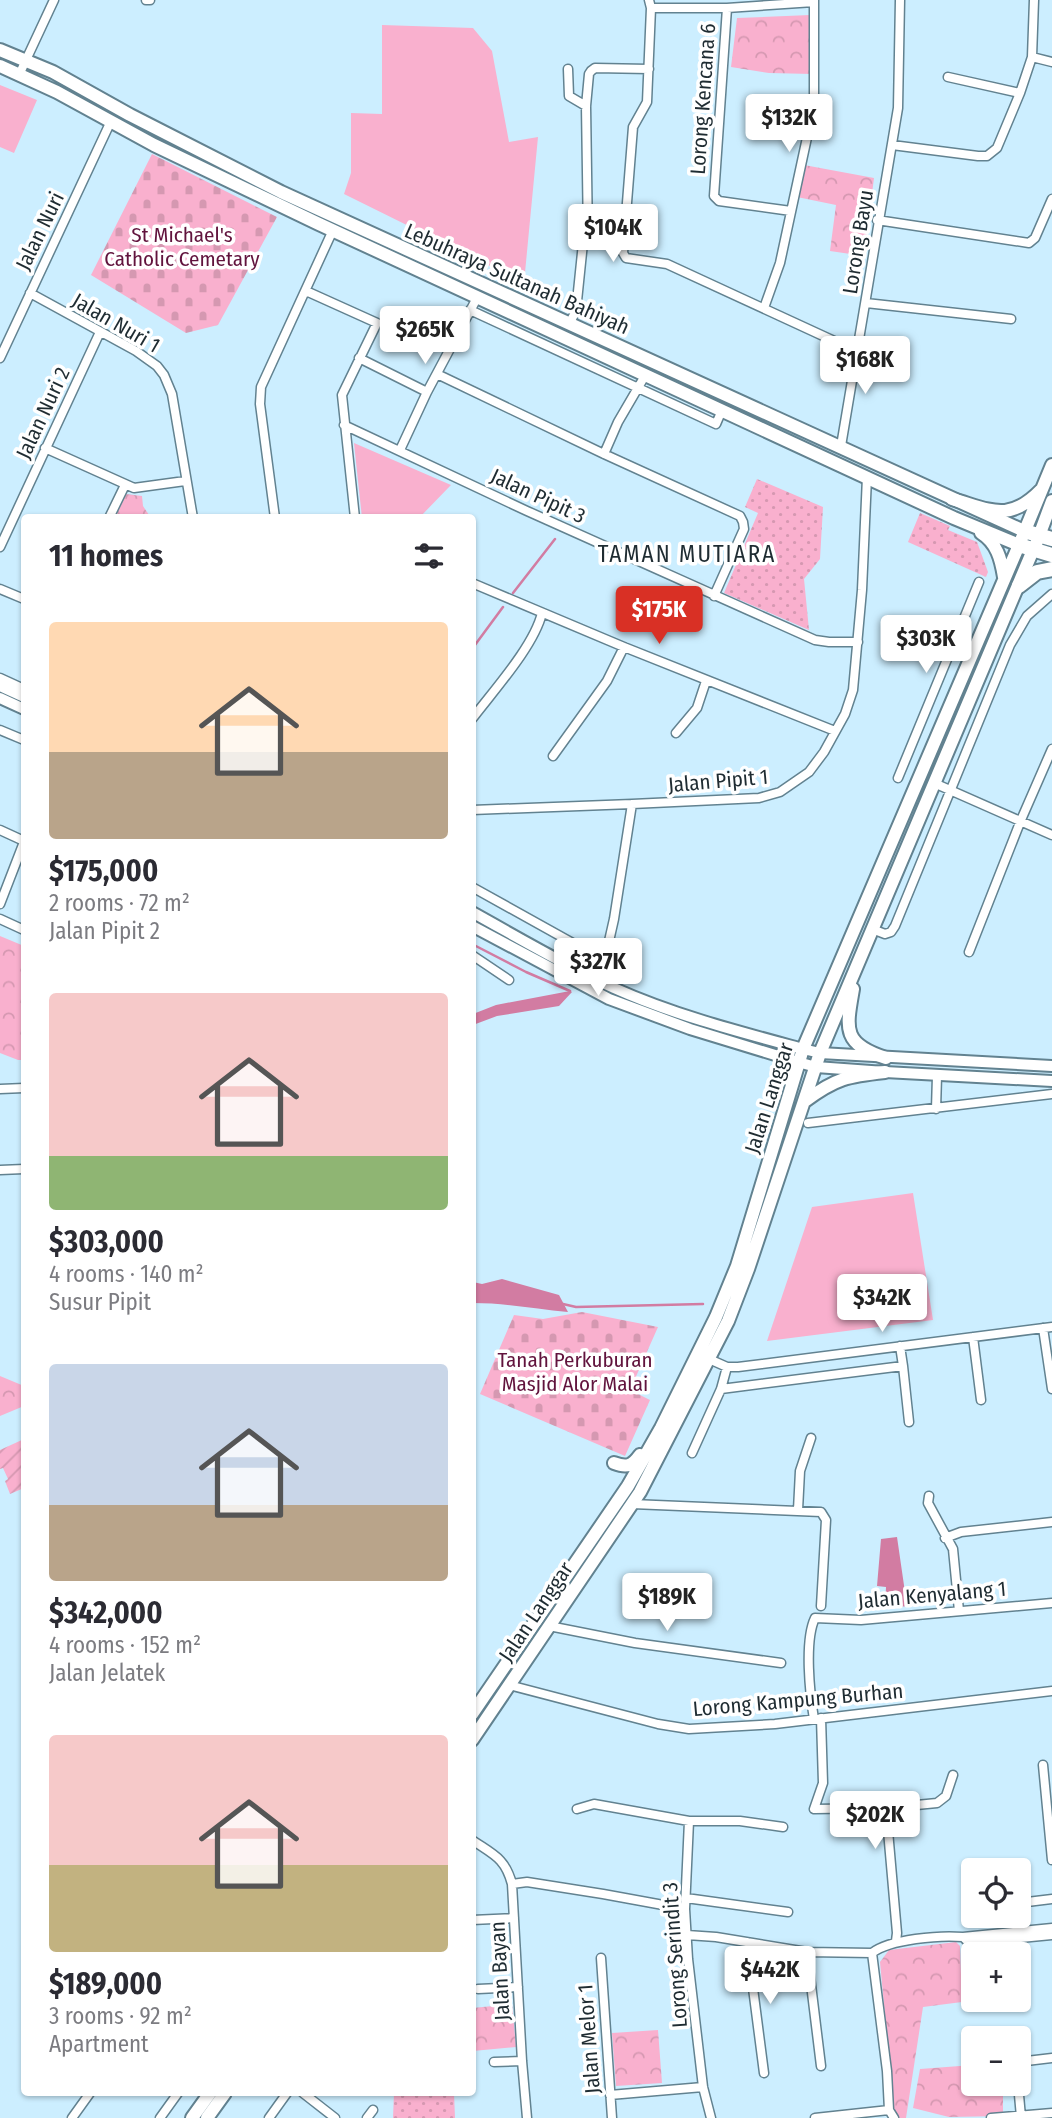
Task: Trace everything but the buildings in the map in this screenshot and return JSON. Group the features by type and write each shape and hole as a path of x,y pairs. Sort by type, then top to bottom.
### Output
{"highway":[{"path":"1033,540 1052,555"},
{"path":"1019,586 1037,572 1052,569"}],"main road":[{"name":"Lebuhraya Sultanah Bahiyah","path":"0,50 53,72 140,121 256,180 841,446 1033,540"},
{"name":"Lebuhraya Sultanah Bahiyah","path":"0,66 154,145 333,230 954,518 1033,540"},
{"path":"809,450 841,446 847,460 862,475"},
{"name":"Jalan Langgar","path":"476,1734 632,1504 728,1321 820,1054 873,929 939,788 1019,586 1033,540 1041,490 1052,465"},
{"path":"952,499 1006,512 1026,504 1041,490"},
{"name":"Jalan Langgar","path":"476,1708 628,1486 661,1428 716,1317 737,1266 803,1049 1004,581 1033,540 1052,500"},
{"path":"954,518 990,539 1002,561 1004,581"},
{"path":"0,686 21,696"},
{"path":"0,698 21,708"},
{"path":"918,781 939,788"},
{"path":"476,914 600,981 642,999 820,1054 1052,1066"},
{"path":"476,928 609,999 690,1029 816,1067 1052,1082"},
{"path":"856,967 848,1024 850,1034 866,1052 886,1058"},
{"path":"804,1101 824,1087 846,1077 885,1072"},
{"path":"614,1463 622,1466 633,1464 661,1428"},
{"path":"192,2118 208,2096"},
{"path":"207,2118 223,2096"}],"street":[{"path":"19,75 54,0"},
{"name":"Lorong Bayu","path":"841,446 898,108 900,0"},
{"path":"892,145 987,156 997,148 1032,57 1034,0"},
{"path":"764,308 780,263 814,105 814,1 727,9 650,4 647,102 633,127 624,253 626,258 667,264 858,352"},
{"name":"Lorong Kencana 6","path":"727,9 714,196 719,201 790,211"},
{"path":"1032,57 1052,62"},
{"path":"569,324 576,311 583,243 588,239 586,106 591,71 595,68 649,69"},
{"path":"568,69 569,96 586,106"},
{"path":"948,78 1020,93"},
{"name":"Jalan Nuri","path":"0,358 111,121"},
{"path":"877,220 1029,243 1035,238 1052,199"},
{"path":"275,514 260,395 267,371 333,230"},
{"path":"306,291 377,323 342,395 355,514"},
{"name":"Jalan Nuri 1","path":"30,293 136,351 157,366 164,375 172,394 193,514"},
{"path":"400,450 427,392 478,296"},
{"path":"866,303 1011,319"},
{"path":"470,310 716,424 722,410"},
{"name":"Jalan Nuri 2","path":"0,547 100,331"},
{"path":"359,358 427,392"},
{"path":"438,374 740,516 744,529 714,596"},
{"path":"604,454 618,422 646,374"},
{"name":"Jalan Pipit 3","path":"344,425 814,640 858,642"},
{"path":"46,448 125,485 141,488 186,481"},
{"name":"Jalan Pipit 1","path":"476,810 759,797 780,792 809,772 824,752 845,714 853,690 862,590 862,475"},
{"path":"112,514 125,485"},
{"path":"898,778 979,582"},
{"path":"476,585 624,648 835,731"},
{"path":"0,589 21,599"},
{"path":"873,929 885,934 891,932 895,926 939,788 1010,645 1027,616 1052,594"},
{"path":"476,714 529,643 539,627 542,613"},
{"path":"553,756 607,681 624,648"},
{"path":"952,649 971,656"},
{"path":"0,678 21,688"},
{"path":"676,733 697,708 706,681"},
{"path":"0,730 21,739"},
{"path":"969,952 1052,749"},
{"path":"902,768 918,781"},
{"path":"939,788 1052,835"},
{"path":"600,981 632,804"},
{"path":"0,830 21,840"},
{"path":"0,904 21,849"},
{"path":"476,889 605,961"},
{"path":"0,919 21,929"},
{"path":"476,958 509,980"},
{"path":"936,1109 937,1076"},
{"path":"0,1089 21,1088"},
{"path":"808,1123 1052,1094"},
{"path":"0,1170 21,1169"},
{"path":"709,1359 727,1367 738,1367 1047,1328 1052,1389"},
{"path":"973,1337 981,1400"},
{"path":"900,1346 909,1422"},
{"path":"721,1390 903,1366"},
{"path":"692,1453 721,1390 727,1367"},
{"path":"798,1510 800,1471 811,1438"},
{"path":"929,1496 928,1503 953,1549 959,1611"},
{"path":"632,1504 821,1512 826,1520 821,1606"},
{"path":"945,1538 961,1532 1052,1521"},
{"name":"Jalan Kenyalang 1","path":"817,1719 809,1676 815,1618 861,1620 1052,1603"},
{"path":"549,1626 635,1643 781,1663"},
{"name":"Lorong Kampung Burhan","path":"509,1685 658,1724 688,1729 775,1724 1052,1691"},
{"path":"817,1719 823,1783 814,1809 886,1808 937,1803 946,1796 953,1775"},
{"path":"1043,1765 1052,1860"},
{"path":"577,1809 594,1804 689,1821 740,1821 783,1827"},
{"path":"886,1808 896,1941"},
{"name":"Lorong Serindit 3","path":"689,1821 685,1909 703,2087 711,2118"},
{"name":"Jalan Bayan","path":"476,1843 503,1861 512,1884 527,2118"},
{"path":"512,1884 527,1882 685,1909"},
{"path":"686,1898 788,1912"},
{"path":"1031,1902 1052,1899"},
{"path":"476,1920 514,1918"},
{"path":"966,1940 1052,1928"},
{"path":"687,1935 807,1952 872,1953 896,1941 1052,1935"},
{"path":"747,1942 764,2073"},
{"path":"807,1952 821,2066"},
{"path":"815,2118 892,2114 872,1953"},
{"name":"Jalan Melor 1","path":"601,1958 612,2118"},
{"path":"478,1989 518,1987"},
{"path":"1031,2060 1052,2058"},
{"path":"494,2062 522,2061"},
{"path":"610,2095 703,2087"},
{"path":"72,2118 88,2096"},
{"path":"160,2118 176,2096"},
{"path":"269,2118 285,2096"},
{"path":"307,2096 335,2118"},
{"path":"1019,2096 1021,2116"},
{"path":"367,2118 373,2110"},
{"path":"991,2118 1052,2113"}],"green space":[{"path":"810,15 812,74 769,73 731,67 737,18"},
{"path":"382,25 473,28 492,51 509,142 538,137 524,283 344,194 351,173 351,113 382,114"},
{"path":"0,85 37,100 14,153 0,147"},
{"name":"St Michael's Catholic Cemetary","path":"152,154 277,217 218,325 186,333 91,275"},
{"path":"804,165 874,178 864,256 830,251 836,205 797,197"},
{"path":"354,443 451,485 423,514 362,514"},
{"path":"757,479 823,507 820,559 804,579 809,630 724,593 758,513 745,507"},
{"path":"126,494 142,496 143,506 148,514 117,514"},
{"path":"920,513 950,526 948,530 977,542 988,572 986,577 908,542"},
{"path":"0,936 21,945 21,1060 0,1053"},
{"path":"913,1193 933,1320 767,1341 812,1207"},
{"name":"Tanah Perkuburan Masjid Alor Malai","path":"582,1312 658,1327 630,1390 650,1400 625,1456 480,1394 514,1315 543,1319"},
{"path":"0,1376 21,1385 21,1407 0,1416"},
{"path":"21,1440 21,1489 10,1494 5,1481 8,1479 3,1468 0,1469 0,1450"},
{"path":"956,1942 960,1946 961,2002 923,2007 906,2118 898,2118 894,2112 880,1962 889,1950"},
{"path":"512,2004 516,2047 476,2051 476,2008"},
{"path":"658,2030 662,2083 616,2086 612,2033"},
{"path":"961,2066 961,2096 1003,2096 1003,2116 949,2117 913,2108 920,2069"},
{"path":"394,2096 454,2096 455,2118 393,2118"}],"shaded area":[{"path":"572,992 559,1006 497,1016 476,1024 476,1013 496,1005"},
{"path":"502,1279 559,1295 568,1312 476,1303 476,1283 482,1284"},
{"path":"897,1537 907,1606 885,1609 886,1587 877,1586 881,1539"}],"waterway":[{"path":"513,593 555,539"},
{"path":"476,644 503,607"},
{"path":"476,946 570,991"},
{"path":"563,1304 576,1307 703,1304"}],"district":[{"name":"TAMAN MUTIARA","path":"687,554"}]}
